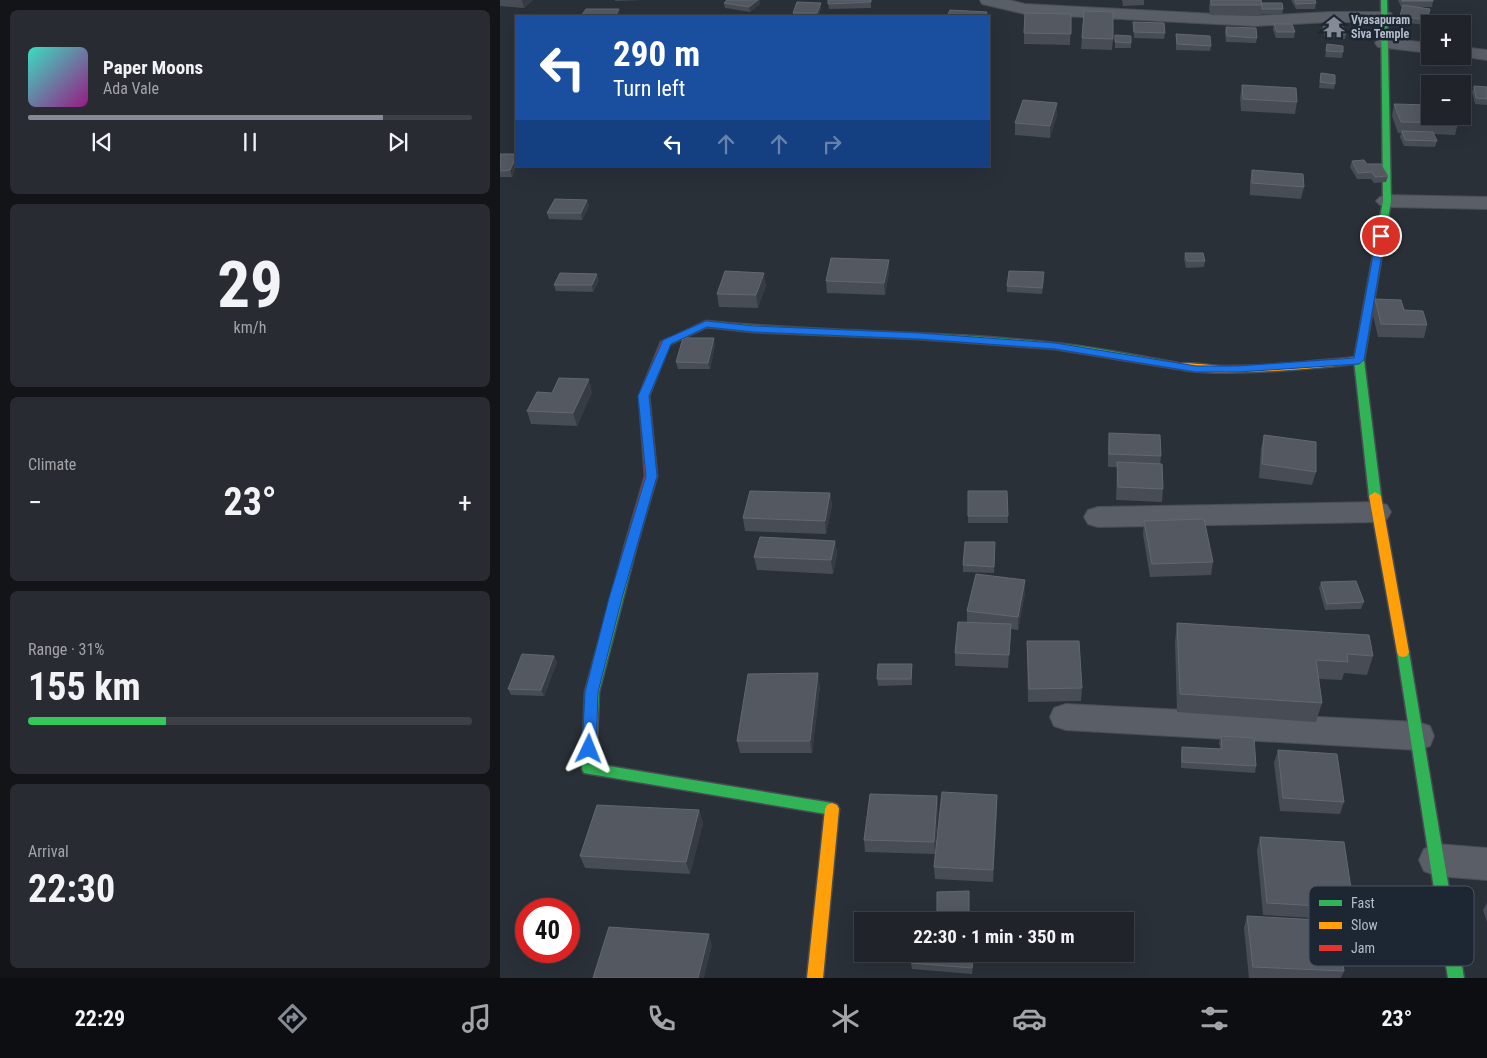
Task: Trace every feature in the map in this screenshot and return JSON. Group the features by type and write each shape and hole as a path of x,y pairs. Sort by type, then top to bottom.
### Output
{"street":[{"path":"988,0 1025,9 1254,22 1330,17 1384,8 1387,201 1359,360 1377,512 1418,736 1441,886"},
{"path":"1384,43 1421,47"},
{"path":"1471,53 1487,55"},
{"path":"1387,201 1487,203"},
{"path":"815,978 833,809 589,768 592,692 616,598 651,476 644,396 666,342 706,324 754,329 919,336 1048,346 1196,369 1238,369 1359,360"},
{"path":"1098,517 1377,512"},
{"path":"1066,716 1418,736"},
{"path":"1437,860 1487,864"}],"building":[{"path":"727,0 758,0 749,7 724,3"},
{"path":"828,0 871,0 871,2 828,4"},
{"path":"1211,0 1261,0 1262,5 1211,5"},
{"path":"1295,0 1315,0 1316,3 1296,4"},
{"path":"1433,0 1433,1 1402,1"},
{"path":"797,2 821,3 817,13 793,13"},
{"path":"1262,3 1282,3 1283,9 1262,9"},
{"path":"1403,5 1430,9 1428,15 1421,15 1421,19 1400,16"},
{"path":"586,9 619,9 616,15 582,15"},
{"path":"950,10 987,12 986,15 948,15"},
{"path":"1084,11 1113,12 1113,39 1082,38"},
{"path":"1025,13 1071,14 1071,34 1024,33"},
{"path":"1133,22 1164,23 1165,33 1134,32"},
{"path":"1274,24 1292,24 1295,32 1277,32"},
{"path":"1323,25 1342,25 1346,34 1327,34"},
{"path":"1226,27 1256,28 1257,38 1227,36"},
{"path":"1176,34 1210,36 1211,46 1177,44"},
{"path":"1115,35 1131,36 1131,43 1115,42"},
{"path":"1327,44 1343,46 1343,52 1326,51"},
{"path":"1321,73 1335,75 1335,84 1320,82"},
{"path":"1242,85 1296,88 1297,102 1243,99"},
{"path":"1474,86 1487,87 1487,99 1476,98"},
{"path":"1023,100 1057,103 1050,126 1015,123"},
{"path":"1394,104 1421,105 1421,122 1401,122"},
{"path":"1402,131 1433,132 1437,141 1405,140"},
{"path":"500,154 515,154 515,159 510,170 500,171"},
{"path":"1364,160 1367,164 1381,164 1388,176 1375,177 1372,172 1358,173 1352,161"},
{"path":"1252,170 1303,174 1304,187 1252,183"},
{"path":"555,199 587,200 581,213 547,213"},
{"path":"1185,253 1203,253 1205,261 1187,261"},
{"path":"831,258 889,260 884,283 826,281"},
{"path":"725,271 764,273 756,295 717,294"},
{"path":"1009,271 1044,272 1042,288 1007,286"},
{"path":"560,273 597,274 592,285 554,285"},
{"path":"1375,299 1401,300 1404,310 1423,311 1427,325 1381,324"},
{"path":"683,338 714,338 708,363 676,362"},
{"path":"559,378 589,379 573,413 527,411 537,392 552,393"},
{"path":"1109,433 1160,435 1161,456 1109,454"},
{"path":"1264,435 1316,442 1316,472 1262,464"},
{"path":"1117,462 1162,464 1163,489 1118,487"},
{"path":"750,491 830,493 825,521 743,518"},
{"path":"968,491 1007,491 1008,516 968,516"},
{"path":"1204,519 1213,562 1152,564 1144,521"},
{"path":"760,537 835,541 831,560 754,557"},
{"path":"965,542 995,542 994,567 963,565"},
{"path":"976,574 1025,580 1018,617 967,611"},
{"path":"1356,581 1364,602 1327,604 1321,582"},
{"path":"958,622 1011,624 1009,655 955,653"},
{"path":"1177,623 1369,635 1373,656 1347,654 1348,662 1316,660 1322,703 1180,694"},
{"path":"1027,641 1079,641 1082,688 1029,689"},
{"path":"522,654 554,656 541,690 508,689"},
{"path":"878,664 912,664 911,679 877,679"},
{"path":"818,673 810,741 737,741 748,674"},
{"path":"1221,736 1254,738 1256,766 1182,762 1182,747 1222,749"},
{"path":"1278,750 1337,754 1344,802 1283,798"},
{"path":"942,792 997,795 993,870 934,867"},
{"path":"870,794 937,796 934,842 864,840"},
{"path":"597,805 699,810 686,862 580,856"},
{"path":"1260,837 1344,842 1351,886 1309,886 1309,905 1267,903"},
{"path":"969,891 969,912 937,912 937,892"},
{"path":"1247,916 1309,919 1309,966 1343,966 1344,971 1253,967"},
{"path":"609,927 709,934 698,978 593,978"},
{"path":"911,962 972,962 972,968"}],"traffic: fast":[{"path":"1375,496 1359,360 1387,201 1384,0"},
{"path":"669,341 706,324 753,329 919,336 1055,346 1178,366"},
{"path":"631,545 592,692 589,769 832,809"},
{"path":"1403,652 1442,886"},
{"path":"1454,966 1456,978"}],"traffic: slow":[{"path":"1178,366 1245,369 1359,360"},
{"path":"1375,496 1403,652"},
{"path":"815,978 832,809"}],"traffic: jam":[{"path":"631,545 651,476 644,396 666,342 669,341"}],"place":[{"name":"Vyasapuram Siva Temple","path":"1334,27"}],"route":[{"path":"589,749 592,692 616,598 651,476 644,396 666,342 706,324 754,329 919,336 1055,346 1196,369 1238,369 1359,360 1381,236"}]}
